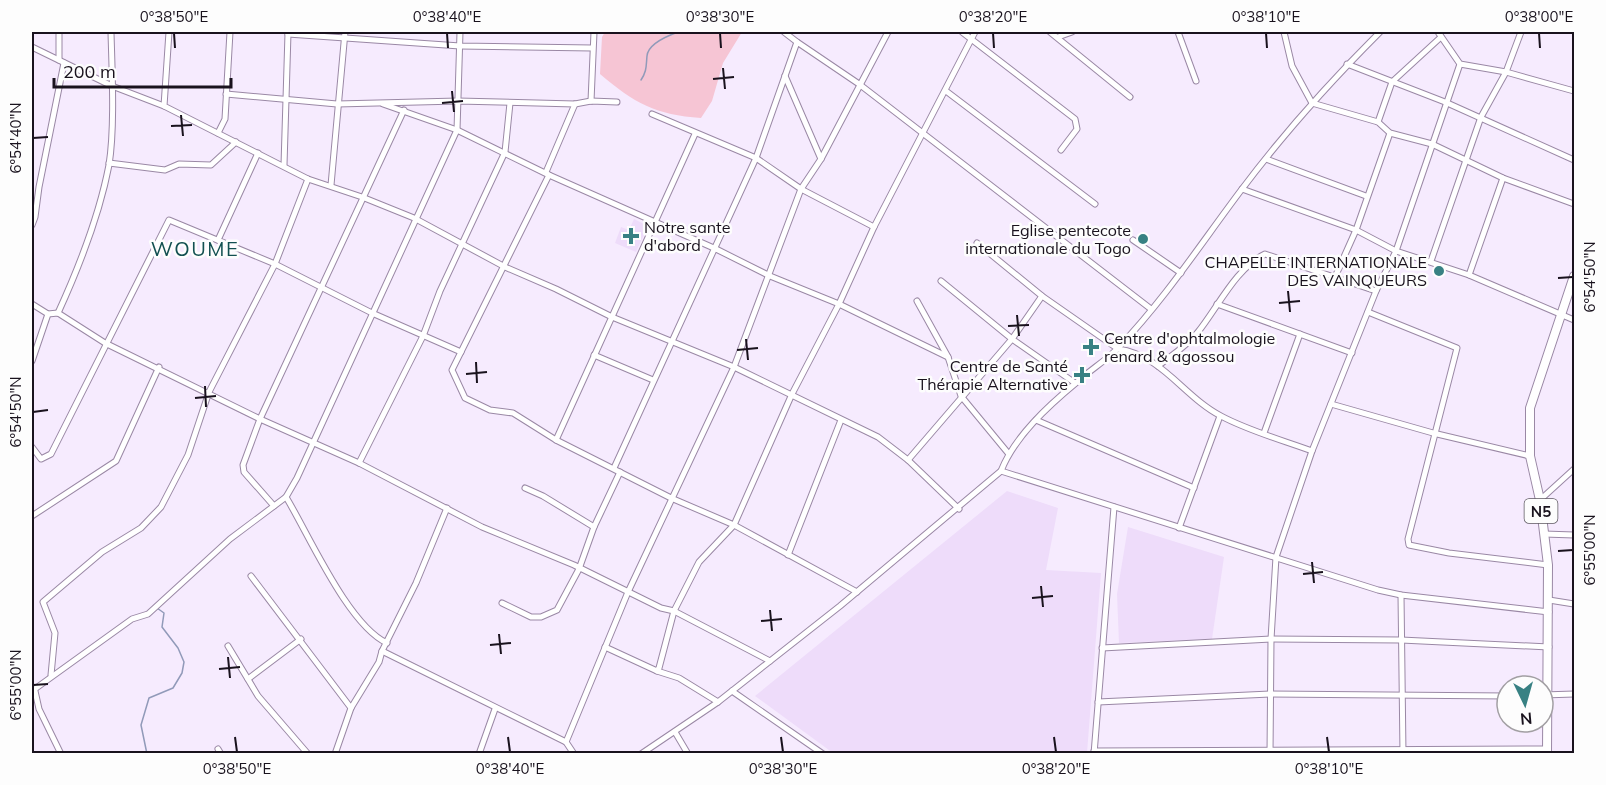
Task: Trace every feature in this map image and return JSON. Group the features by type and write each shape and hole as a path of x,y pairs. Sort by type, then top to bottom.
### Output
{"main road":[{"name":"N5","path":"1547,674 1549,647 1548,565 1540,500 1530,456 1530,408 1575,276"},
{"name":"N5","path":"1546,734 1547,751"}],"street":[{"path":"32,225 62,61 59,32"},
{"path":"58,313 98,213 109,163 112,86 111,32"},
{"path":"164,106 169,32"},
{"path":"218,133 225,118 230,32"},
{"path":"331,185 336,104 345,32"},
{"path":"61,753 39,709 33,691 51,675 132,619 148,614 230,539 286,497 414,218 457,130 460,32"},
{"path":"591,101 594,32"},
{"path":"784,32 859,84 1151,309"},
{"path":"566,742 628,592 734,367 801,189 821,159 887,34 879,32"},
{"path":"962,32 1075,119 1077,129 1061,150"},
{"path":"657,670 674,610 699,562 734,525 792,394 839,304 874,227 975,32"},
{"path":"1050,32 1130,98"},
{"path":"1058,37 1072,32"},
{"path":"1178,32 1196,81"},
{"path":"1284,32 1292,66 1312,103 1378,122 1390,133 1432,144 1503,178 1575,204"},
{"path":"641,753 718,702 959,508 1001,471 1008,453 1036,420 1075,383 1118,349 1181,273 1242,189 1312,103 1380,32"},
{"path":"1431,261 1481,117 1506,72 1521,32"},
{"path":"284,165 284,101 288,33 460,46 592,48"},
{"path":"1378,122 1392,82 1440,34 1460,64 1506,72 1575,91"},
{"path":"614,468 756,158 797,42"},
{"path":"32,47 112,86 164,106 308,179 362,196 414,218 505,267 612,317 734,367 878,436 909,460 959,508"},
{"path":"1347,64 1481,117 1575,160"},
{"path":"1270,752 1271,639 1276,557 1312,451 1376,291 1396,250 1445,102 1460,64"},
{"path":"785,76 821,159"},
{"path":"946,91 1095,204"},
{"path":"226,94 336,104 458,101 575,104 591,101 617,102"},
{"path":"359,463 423,336 505,152 510,103"},
{"path":"383,104 457,130 770,276 839,304 948,357"},
{"path":"575,104 548,174 505,267 452,370 465,398 490,410 513,413 556,440 671,498 734,525 857,591"},
{"path":"274,506 244,472 243,465 260,419 404,110"},
{"path":"652,114 756,158 801,189 874,227"},
{"path":"1335,277 1356,230 1366,196 1390,133"},
{"path":"556,440 695,134"},
{"path":"109,163 165,170 179,164 211,165 236,142"},
{"path":"218,240 258,153"},
{"path":"1266,159 1366,196"},
{"path":"1469,275 1503,178"},
{"path":"51,675 55,633 43,602 102,552 141,528 155,514 188,455 209,392 274,264 308,179"},
{"path":"1242,189 1356,230 1396,250 1469,275 1575,320"},
{"path":"32,447 42,459 51,454 169,220 274,264 372,313 461,352"},
{"path":"1133,240 1181,273"},
{"path":"977,243 1042,296 1118,349 1132,351 1158,366 1220,416 1312,451"},
{"path":"1158,366 1191,340 1217,304 1255,259 1265,254 1376,291"},
{"path":"941,281 1012,339 1075,383"},
{"path":"909,460 961,396 1012,339 1042,296"},
{"path":"916,301 948,357 961,396 1008,453"},
{"path":"32,304 48,314 58,313 105,343 159,367 260,419 359,463 482,527 579,568 661,608 674,610 770,661"},
{"path":"1217,304 1352,353"},
{"path":"1368,312 1457,348 1433,433 1408,539 1409,545 1449,553 1548,565"},
{"path":"32,361 48,314"},
{"path":"1264,433 1300,334"},
{"path":"594,355 653,380"},
{"path":"32,516 116,461 159,367"},
{"path":"1331,404 1433,433 1530,456"},
{"path":"1179,528 1220,416"},
{"path":"788,555 842,420"},
{"path":"1036,420 1194,488"},
{"path":"1540,500 1575,469"},
{"path":"1001,471 1401,595 1549,612"},
{"path":"502,603 531,617 550,614 562,604 620,472"},
{"path":"525,488 543,496 594,527"},
{"path":"286,497 356,615 374,637 387,643"},
{"path":"1114,507 1094,752 1547,751"},
{"path":"334,753 351,708 379,662 447,508"},
{"path":"1544,534 1575,535"},
{"path":"251,576 301,639 351,708"},
{"path":"1401,595 1403,751"},
{"path":"1549,600 1575,604"},
{"path":"248,679 301,639"},
{"path":"1102,648 1271,639 1401,640 1549,647"},
{"path":"228,646 258,696 308,753"},
{"path":"604,647 679,678 718,702"},
{"path":"382,651 495,709 566,742 574,753"},
{"path":"732,691 821,753"},
{"path":"1098,702 1270,694 1495,696"},
{"path":"1555,695 1575,694"},
{"path":"479,753 495,709"},
{"path":"675,732 688,753"}],"shaded area":[{"path":"605,32 742,32 723,63 712,101 701,118 671,114 646,106 624,93 600,74 602,37"},
{"name":"Notre sante d'abord","path":"634,219 648,226 636,252 615,243 621,227 629,230"},
{"path":"1007,491 1058,508 1046,570 1101,573 1087,753 833,753 755,696"},
{"path":"1128,527 1224,557 1212,639 1119,643 1117,594"}],"waterway":[{"path":"641,80 648,52 654,44 678,32"},
{"path":"147,754 141,725 149,698 173,688 182,673 184,662 178,648 162,627 164,613 157,608"}],"place":[{"name":"Notre sante d'abord","path":"631,236"},
{"name":"Eglise pentecote internationale du Togo","path":"1143,239"},
{"name":"CHAPELLE INTERNATIONALE DES VAINQUEURS","path":"1439,271"},
{"name":"Centre d'ophtalmologie renard & agossou","path":"1091,347"},
{"name":"Centre de Santé Thérapie Alternative","path":"1082,375"}],"district":[{"name":"WOUME","path":"195,248"}]}
